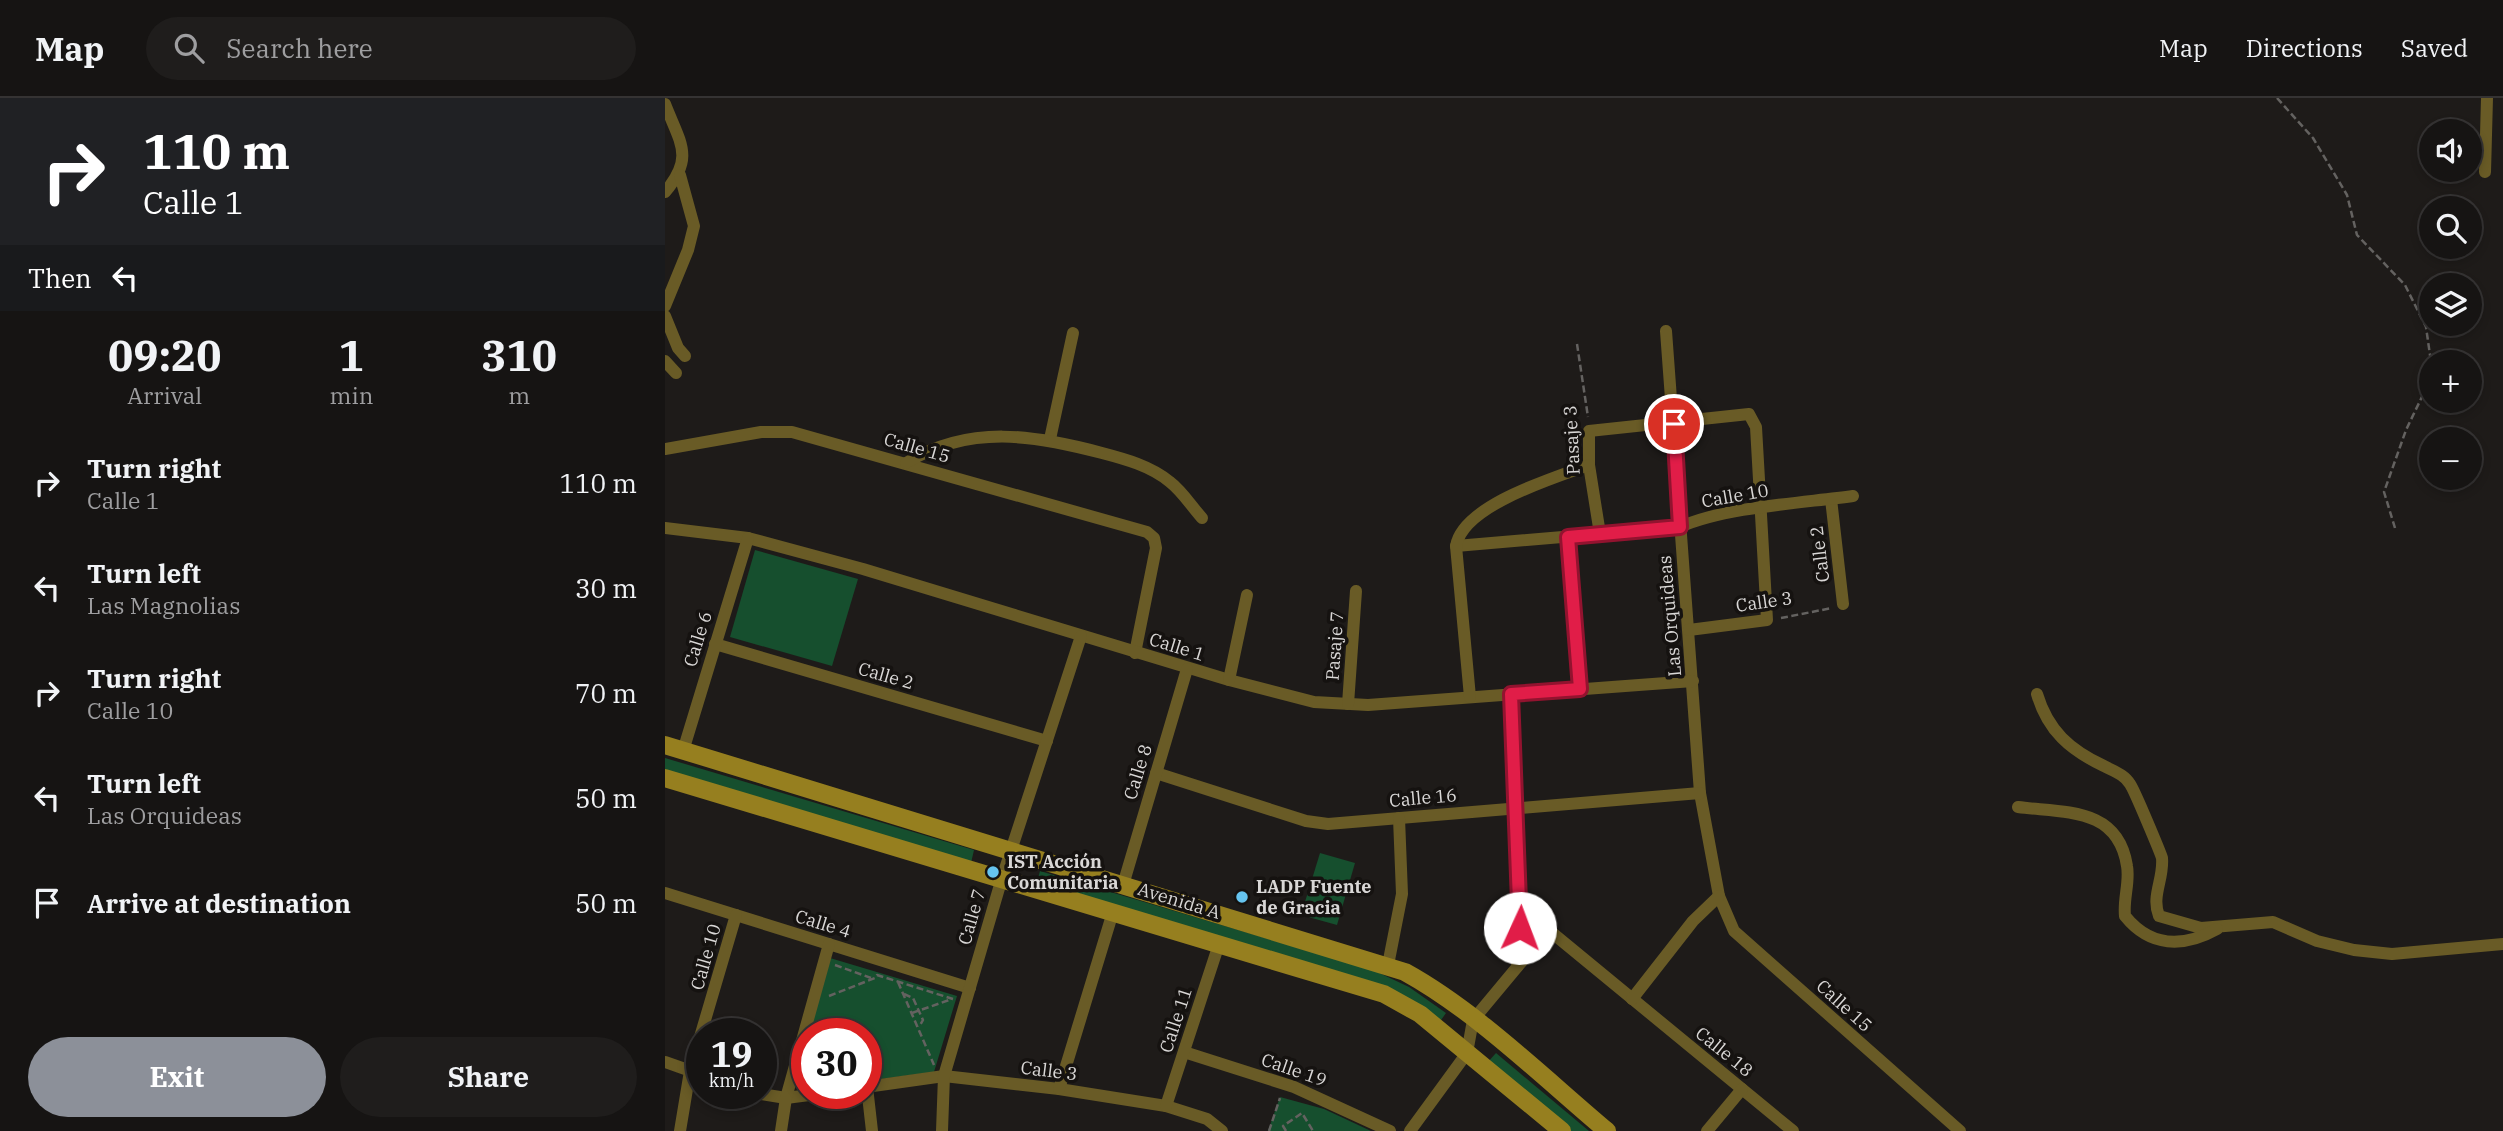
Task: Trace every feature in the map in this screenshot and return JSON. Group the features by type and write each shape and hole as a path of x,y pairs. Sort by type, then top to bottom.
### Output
{"main road":[{"name":"Avenida A","path":"665,746 1388,965 1428,984 1607,1131"},
{"name":"Avenida A","path":"665,778 1364,987 1401,1002 1467,1053 1557,1129"}],"street":[{"path":"2485,172 2487,98"},
{"path":"665,104 683,154 680,175 694,226 688,250 665,306"},
{"path":"665,192 680,175"},
{"path":"665,316 685,356"},
{"name":"Las Orquideas","path":"1666,331 1700,793 1719,896"},
{"path":"1051,439 1073,333"},
{"path":"665,361 676,373"},
{"path":"1589,431 1749,414 1756,427 1767,620"},
{"name":"Pasaje 3","path":"1589,431 1589,465 1599,534"},
{"name":"Calle 15","path":"665,449 761,432 792,432 1147,532 1154,538 1156,548 1135,653"},
{"path":"906,463 926,451 953,441 1010,436 1051,439 1147,468 1170,482 1202,518"},
{"path":"1470,697 1456,546 1458,535 1465,525 1529,487 1589,465"},
{"name":"Calle 10","path":"1456,546 1680,527 1694,521 1760,509 1853,496"},
{"name":"Calle 2","path":"1831,499 1843,604"},
{"name":"Calle 1","path":"665,528 748,538 863,569 1187,669 1314,702 1348,704 1693,681"},
{"path":"1568,537 1580,689"},
{"name":"Calle 6","path":"683,751 748,538"},
{"name":"Pasaje 7","path":"1348,704 1356,591"},
{"path":"1229,681 1247,595"},
{"name":"Calle 3","path":"1689,630 1767,620"},
{"name":"Calle 7","path":"942,1131 938,1074 970,988 1002,878 1081,636"},
{"name":"Calle 2","path":"715,644 1047,741"},
{"name":"Calle 8","path":"1122,885 1187,669"},
{"path":"1511,694 1522,908 1517,967"},
{"path":"2037,694 2042,710 2057,737 2088,758 2120,773 2130,783 2162,856 2155,904 2159,916 2201,928 2273,922 2318,941 2354,950 2392,954 2503,944"},
{"name":"Calle 16","path":"1156,773 1307,821 1328,824 1700,793"},
{"path":"2018,807 2089,816 2105,823 2128,867 2125,916 2136,930 2151,940 2175,943 2203,937 2224,926"},
{"path":"1388,965 1402,894 1399,818"},
{"name":"Calle 4","path":"665,893 970,988"},
{"path":"1632,999 1693,921 1719,896"},
{"name":"Calle 15","path":"1719,896 1734,931 1960,1131"},
{"name":"Calle 18","path":"1522,908 1793,1131"},
{"path":"1059,1089 1113,912"},
{"name":"Calle 10","path":"710,1018 736,915"},
{"path":"1410,1131 1467,1053 1473,1020 1548,930"},
{"path":"781,1131 786,1098 829,944"},
{"name":"Calle 11","path":"1166,1106 1219,944"},
{"name":"Calle 19","path":"1184,1052 1294,1087 1389,1131"},
{"path":"665,1062 686,1069"},
{"name":"Calle 3","path":"882,1084 938,1074 1059,1089 1166,1106 1207,1119 1222,1131"},
{"path":"1707,1131 1742,1089"},
{"path":"777,1097 791,1097"},
{"name":"Calle 10","path":"680,1131 686,1109"},
{"path":"869,1109 871,1131"}],"path":[{"path":"2277,98 2313,138 2347,195 2357,235 2405,285 2426,327 2429,350"},
{"name":"Pasaje 3","path":"1577,344 1587,394 1589,431"},
{"path":"2395,528 2384,492 2406,430 2419,403"},
{"name":"Calle 3","path":"1767,620 1822,612 1843,604"},
{"path":"820,1000 877,975 953,999"},
{"path":"898,982 938,1074"},
{"path":"904,995 913,998 919,1010 923,1020 918,1028"},
{"path":"912,1013 953,999"},
{"path":"949,1012 953,999"},
{"path":"934,1065 938,1051"},
{"path":"1269,1131 1280,1098"},
{"path":"1286,1131 1283,1126 1302,1113 1313,1131"}],"green space":[{"path":"755,550 858,579 832,666 730,637"},
{"path":"665,758 974,850 971,863 665,774"},
{"path":"1320,853 1355,863 1337,925 1301,915"},
{"path":"1040,871 1373,970 1409,987 1446,1013 1439,1023 1419,1007 1036,885"},
{"path":"830,958 957,996 934,1072 882,1079 882,1018 813,1018"},
{"path":"1496,1053 1589,1131 1569,1131 1487,1063"},
{"path":"1280,1097 1324,1109 1371,1131 1268,1131"}],"place":[{"name":"IST Acción Comunitaria","path":"993,872"},
{"name":"LADP Fuente de Gracia","path":"1242,897"}],"route":[{"path":"1520,928 1522,908 1511,694 1580,689 1568,537 1680,527 1674,424"}]}
